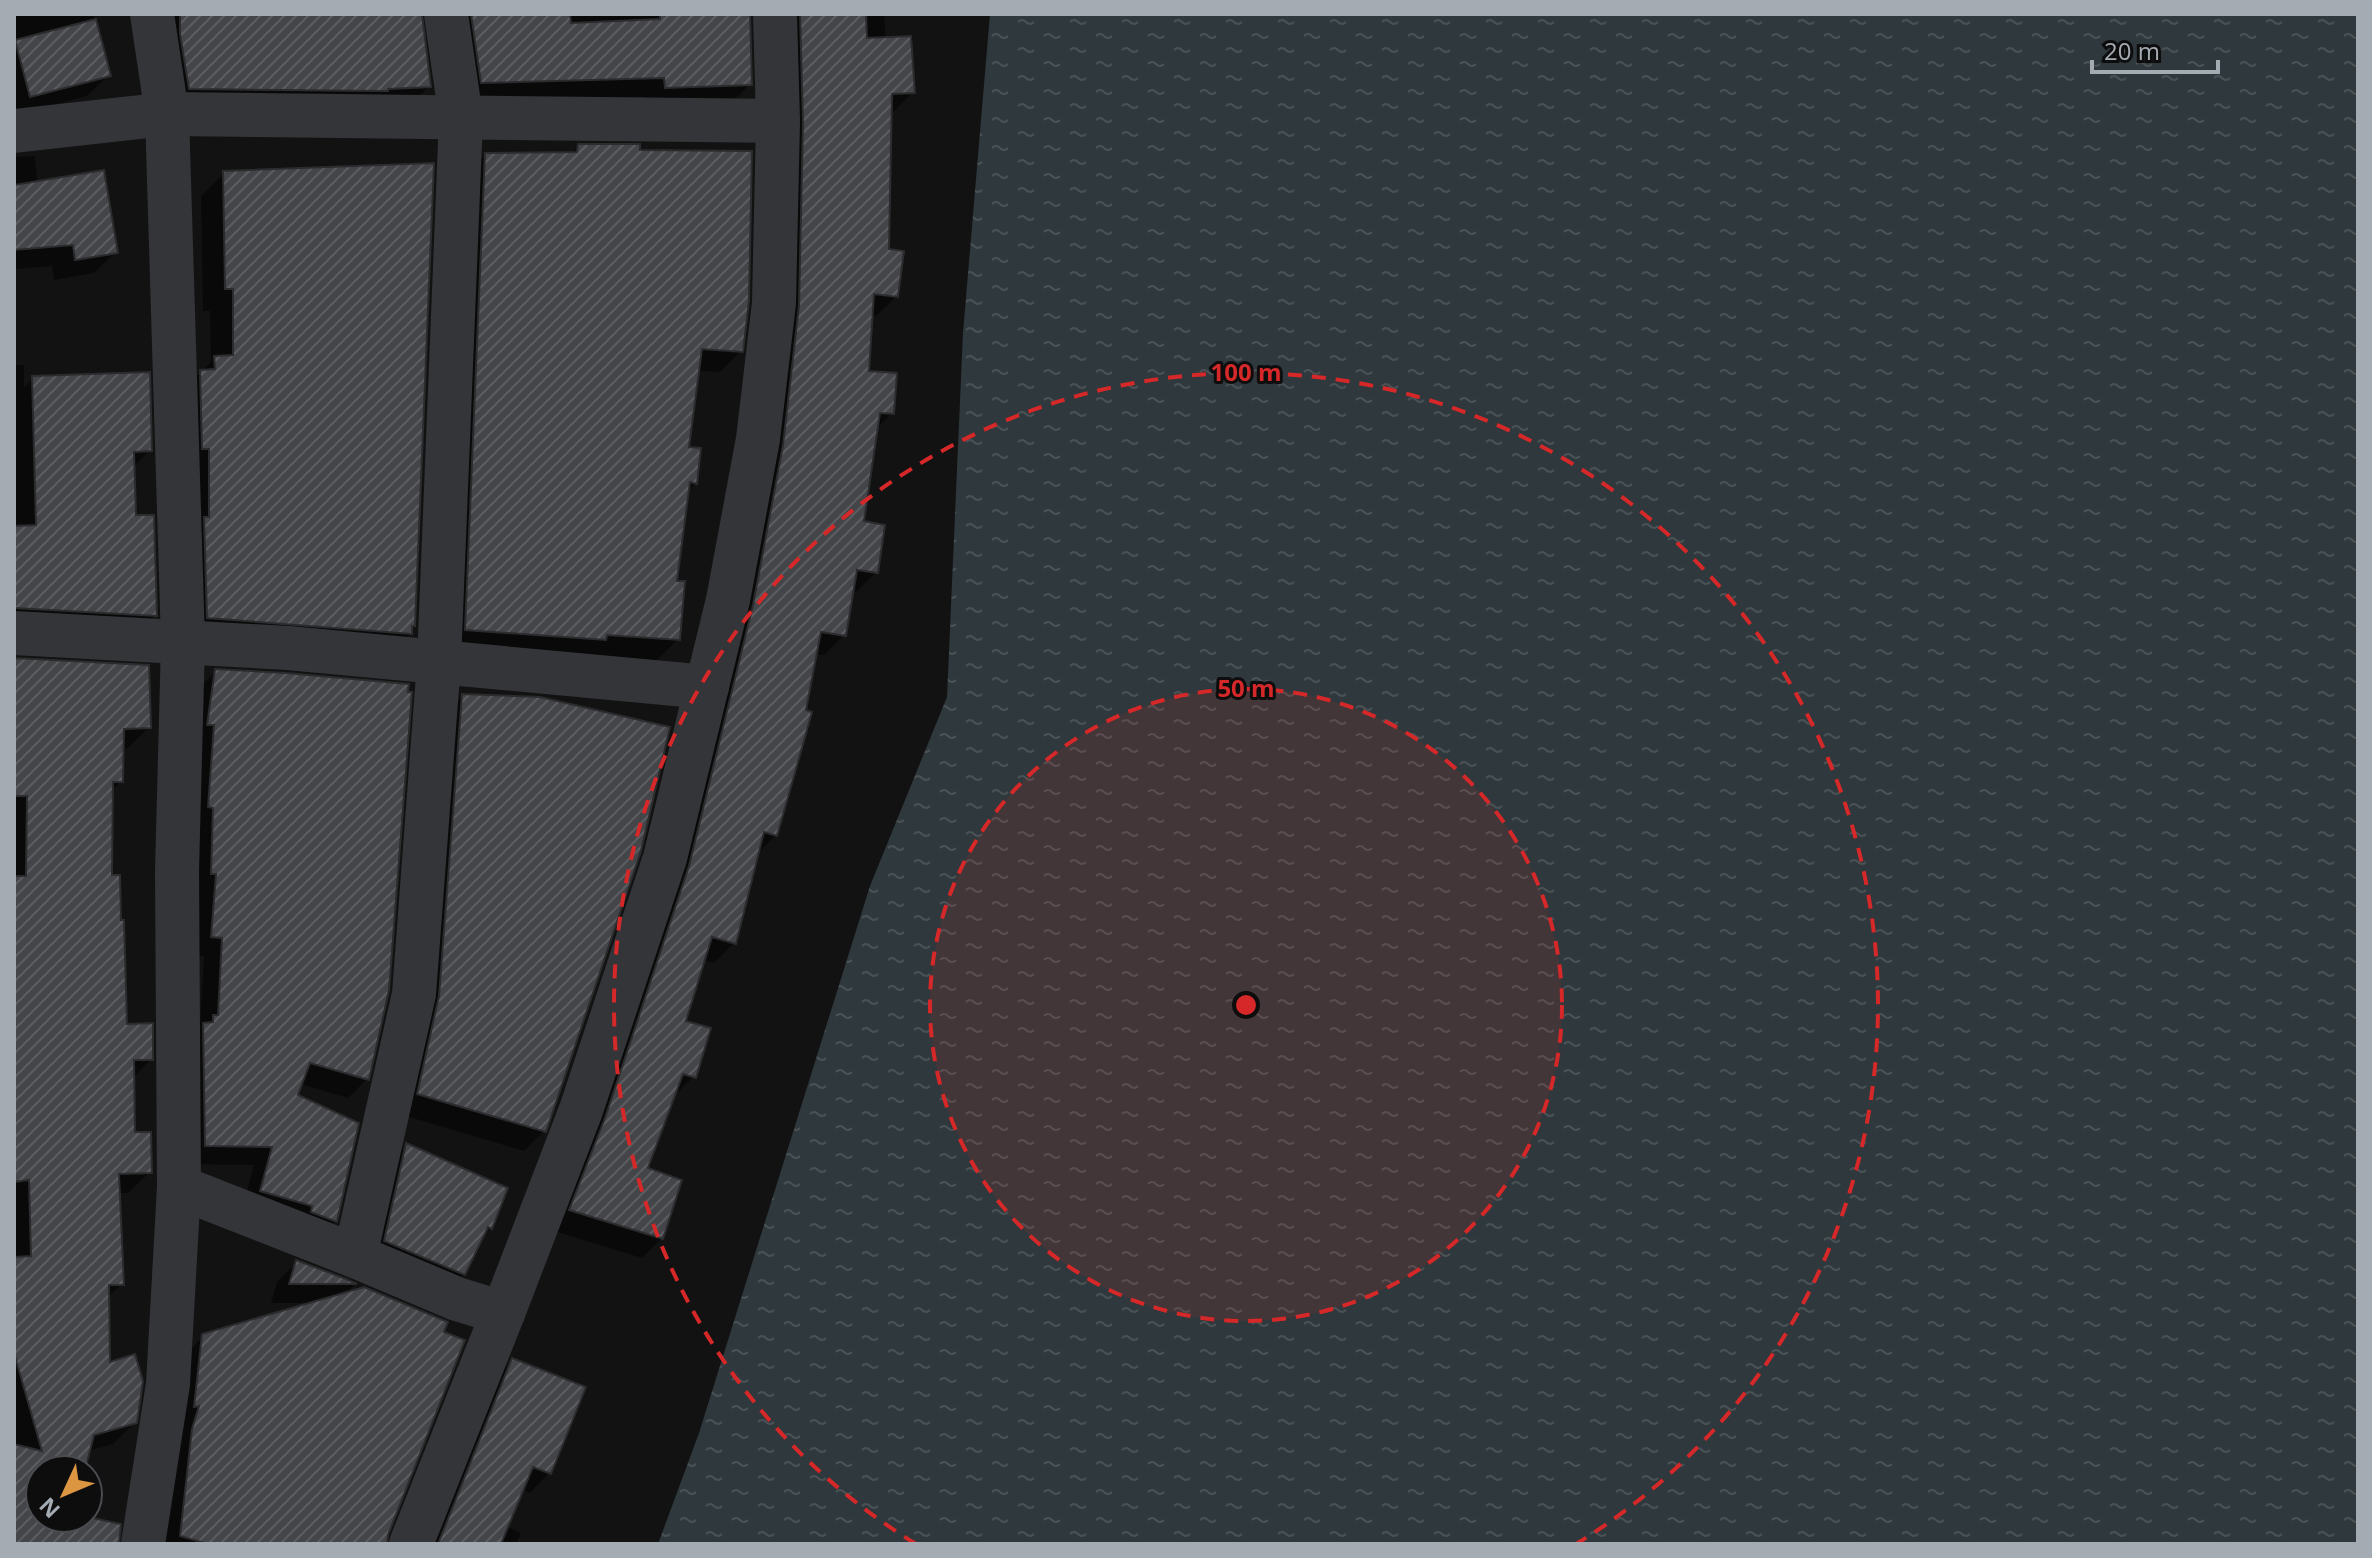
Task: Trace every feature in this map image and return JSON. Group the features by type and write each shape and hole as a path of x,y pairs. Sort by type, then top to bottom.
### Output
{"street":[{"path":"143,1544 168,1384 179,1187 177,871 183,642 167,114 152,14"},
{"path":"355,1256 414,994 439,662 461,118 446,14"},
{"path":"411,1544 581,1110 665,858 728,600 758,439 774,303 778,121 775,14"},
{"path":"14,131 167,114 778,121"},
{"path":"14,633 288,648 707,687"},
{"path":"179,1187 457,1299 503,1313"}],"water":[{"path":"990,14 2358,14 2358,1544 658,1544 699,1433 870,886 947,697 963,333"}],"building":[{"path":"180,14 422,14 431,87 388,91 189,89"},
{"path":"471,14 570,14 571,23 660,19 660,14 750,14 752,85 665,88 664,78 481,83"},
{"path":"800,14 866,14 867,38 911,36 915,93 892,94 889,249 904,251 898,297 874,294 869,371 897,373 894,414 880,413 864,521 885,525 878,573 857,570 846,636 821,632 806,710 812,712 777,836 764,832 736,944 712,937 686,1021 711,1028 696,1078 683,1074 648,1168 682,1180 663,1239 569,1210 605,1118 689,866 753,605 783,445 799,306 803,122"},
{"path":"96,19 111,76 30,97 15,40"},
{"path":"578,144 640,144 640,150 752,151 749,301 743,352 702,349 689,447 701,448 697,484 690,482 677,581 685,581 680,640 607,635 606,640 465,630 485,153 577,152"},
{"path":"434,163 415,626 412,626 412,634 207,618 204,517 209,517 209,449 202,449 200,370 215,369 214,356 233,355 233,289 225,289 223,171"},
{"path":"104,170 118,253 75,260 73,245 14,250 14,185"},
{"path":"150,372 152,451 134,452 136,515 154,515 157,616 14,608 14,526 36,525 32,376"},
{"path":"14,658 149,665 151,728 124,729 123,782 113,782 112,875 120,875 127,1024 153,1023 153,1060 134,1060 135,1132 151,1132 152,1173 119,1174 124,1285 109,1285 110,1362 135,1354 143,1381 137,1423 94,1435 89,1454 24,1454 24,1534 104,1534 104,1520 121,1524 119,1544 14,1544 14,1444 42,1451 14,1353 14,1257 31,1256 29,1180 14,1182 15,876 26,876 27,796 14,796"},
{"path":"215,669 409,684 408,692 412,692 389,990 369,1080 310,1063 298,1095 359,1123 337,1222 311,1212 312,1206 260,1191 272,1147 205,1146 203,1023 213,1022 213,1015 218,1015 222,938 211,937 216,874 211,874 213,808 208,807 214,725 207,725"},
{"path":"462,694 540,697 670,727 641,851 546,1132 417,1094 439,996"},
{"path":"406,1143 508,1188 492,1229 488,1227 465,1275 384,1241"},
{"path":"296,1260 346,1279 357,1284 289,1284"},
{"path":"364,1287 448,1322 444,1332 465,1340 387,1544 208,1544 180,1536 192,1429 199,1406 194,1407 202,1334"},
{"path":"512,1358 586,1387 551,1474 533,1467 501,1544 438,1544"}]}
